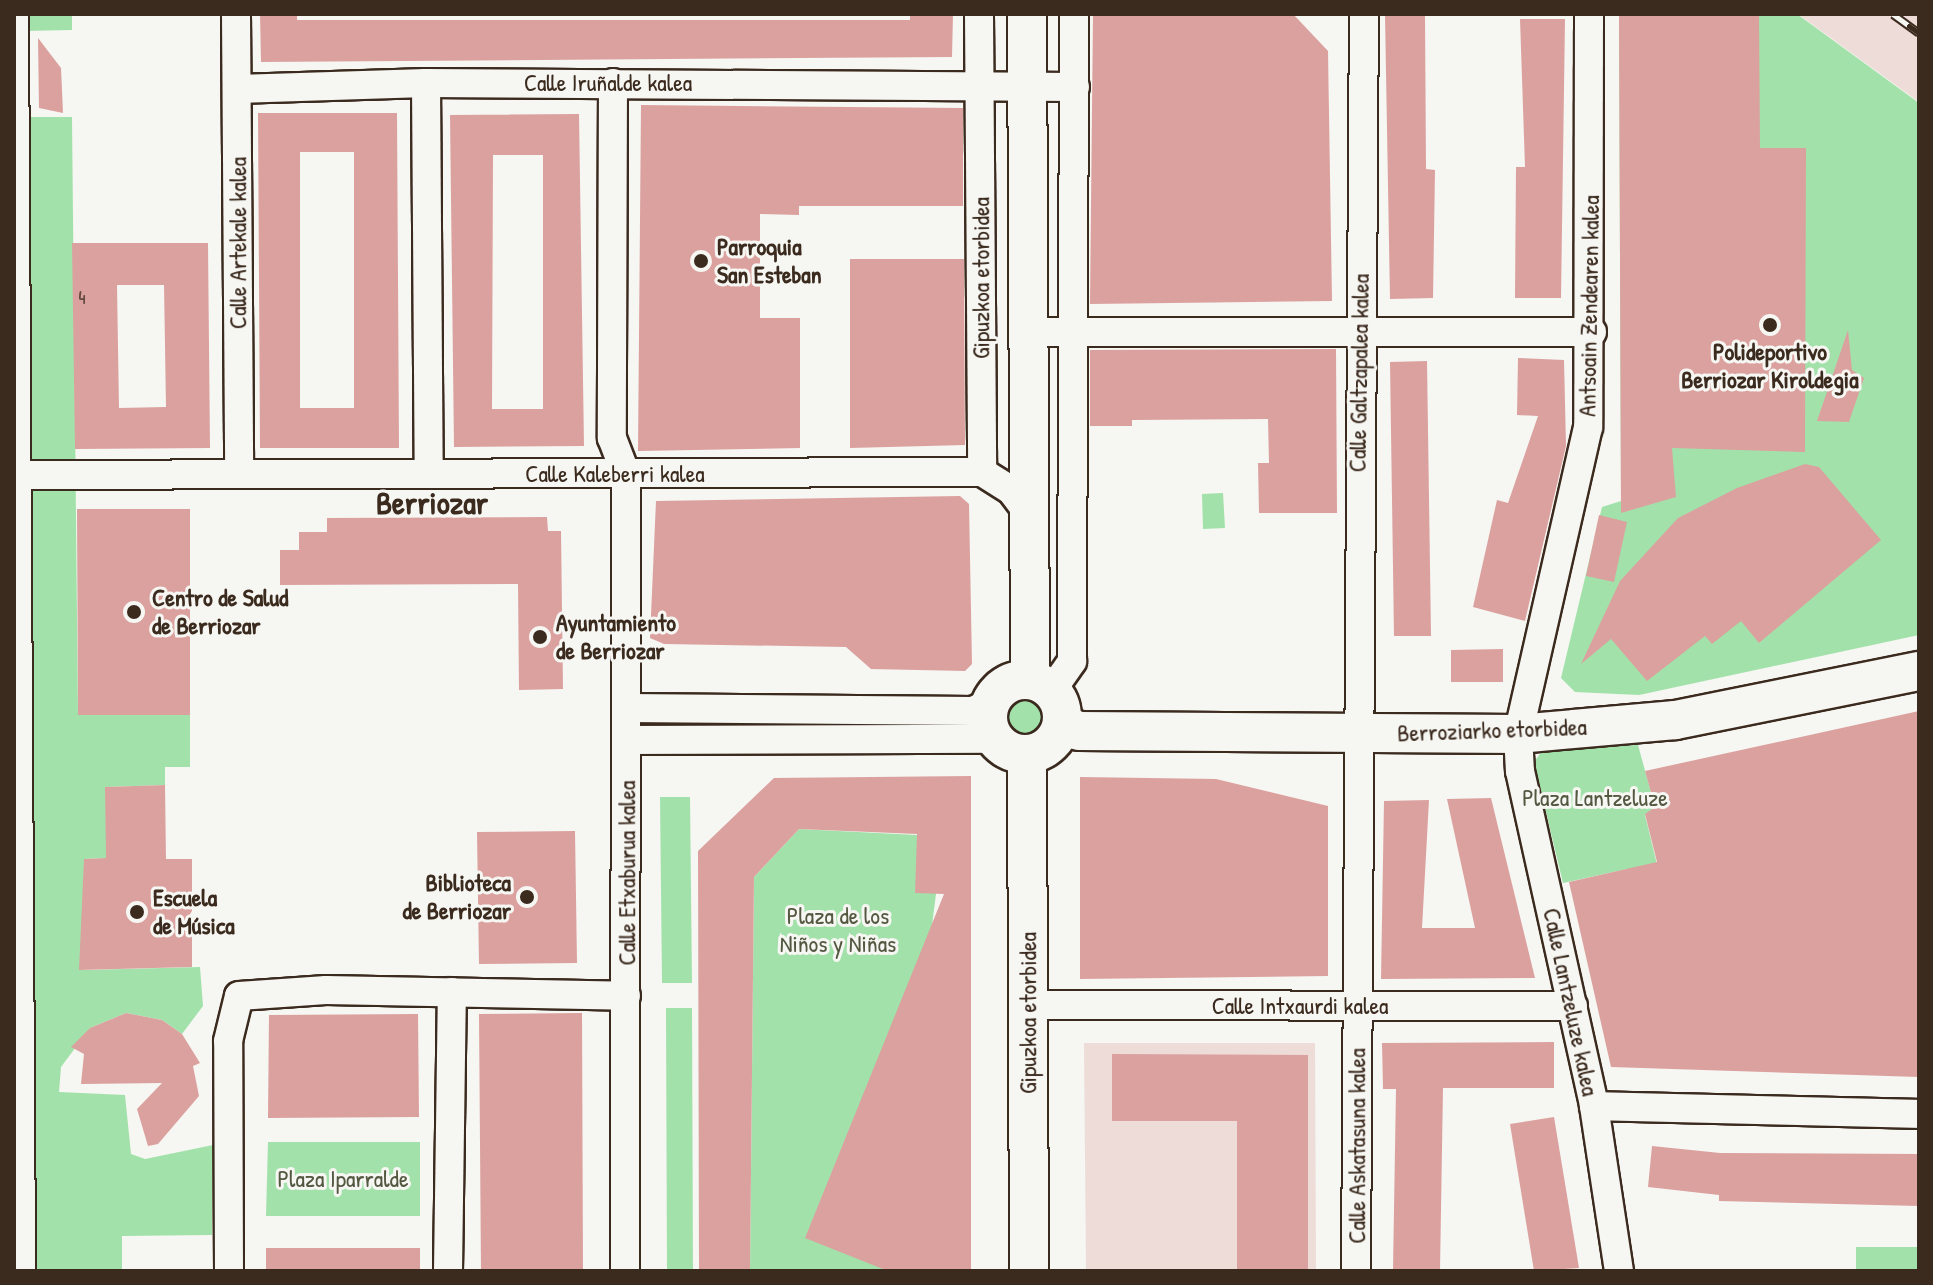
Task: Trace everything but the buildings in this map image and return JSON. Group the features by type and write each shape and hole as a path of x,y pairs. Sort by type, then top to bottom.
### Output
{"main road":[{"name":"Gipuzkoa etorbidea","path":"1027,14 1027,511 1048,698"},
{"name":"Berroziarko etorbidea","path":"1048,698 1079,731 1518,734 1675,720 1919,671"},
{"path":"1006,685 1048,698 1049,745 1004,732 1006,685"},
{"name":"Gipuzkoa etorbidea","path":"1004,732 1028,1005 1029,1271"}],"street":[{"path":"14,14 21,1271"},
{"name":"Calle Artekale kalea","path":"236,14 239,473"},
{"name":"Gipuzkoa etorbidea","path":"979,14 982,472"},
{"path":"1048,698 1072,661 1074,14"},
{"name":"Calle Galtzapalea kalea","path":"1355,733 1364,14"},
{"name":"Antsoain Zendearen kalea","path":"1518,734 1588,427 1592,332 1589,14"},
{"path":"426,83 429,472"},
{"name":"Calle Iruñalde kalea","path":"237,89 426,83 979,85"},
{"path":"613,83 612,438 626,475"},
{"path":"979,85 1075,87"},
{"path":"1027,332 1592,332"},
{"path":"1027,408 1074,407"},
{"path":"982,472 1011,490 1027,511"},
{"name":"Calle Kaleberri kalea","path":"16,475 982,472"},
{"name":"Calle Etxaburua kalea","path":"625,1271 626,475"},
{"path":"627,708 973,711 1004,732"},
{"path":"628,740 1004,732"},
{"name":"Calle Askatasuna kalea","path":"1355,733 1358,1006 1356,1271"},
{"name":"Calle Lantzeluze kalea","path":"1518,734 1520,771 1594,1106 1619,1271"},
{"path":"229,1271 228,1041 239,996 452,992 626,996"},
{"path":"448,1271 452,992"},
{"name":"Calle Intxaurdi kalea","path":"1028,1005 1573,1006"},
{"path":"1594,1106 1919,1114"}],"shaded area":[{"path":"1798,14 1919,14 1919,102"},
{"path":"1084,1043 1315,1043 1316,1271 1086,1271"}],"green space":[{"path":"14,14 72,14 72,30 23,31 25,117 72,117 78,715 190,715 190,767 165,767 165,785 106,787 106,858 84,859 84,970 200,967 203,1006 182,1034 162,1020 126,1013 90,1028 61,1067 59,1092 125,1095 131,1154 145,1159 213,1145 212,1235 122,1236 122,1271 14,1271"},
{"name":"Polideportivo Berriozar Kiroldegia","path":"1619,14 1797,14 1919,103 1919,635 1639,695 1575,692 1561,678 1602,507 1621,501"},
{"path":"1223,493 1225,528 1203,529 1202,494"},
{"path":"1024,692 1041,700 1049,717 1041,734 1024,742 1007,734 999,717 1007,700"},
{"name":"Plaza Lantzeluze","path":"1638,745 1655,807 1645,815 1662,885 1627,869 1563,883 1534,762 1545,747"},
{"path":"660,797 690,797 692,983 662,983"},
{"name":"Plaza de los Niños y Niñas","path":"799,829 917,835 936,894 888,1271 750,1271 754,877"},
{"path":"666,1008 692,1008 693,1271 667,1271"},
{"name":"Plaza Iparralde","path":"268,1142 420,1142 420,1216 266,1216"},
{"path":"1856,1247 1919,1247 1919,1271 1856,1271"}],"railway":[{"path":"1893,14 1919,33"}],"place":[{"name":"Parroquia San Esteban","path":"701,261"},
{"name":"Polideportivo Berriozar Kiroldegia","path":"1770,325"},
{"name":"Centro de Salud de Berriozar","path":"134,612"},
{"name":"Ayuntamiento de Berriozar","path":"540,637"},
{"name":"Biblioteca de Berriozar","path":"527,897"},
{"name":"Escuela de Música","path":"137,912"}],"district":[{"name":"Berriozar","path":"432,503"}]}
